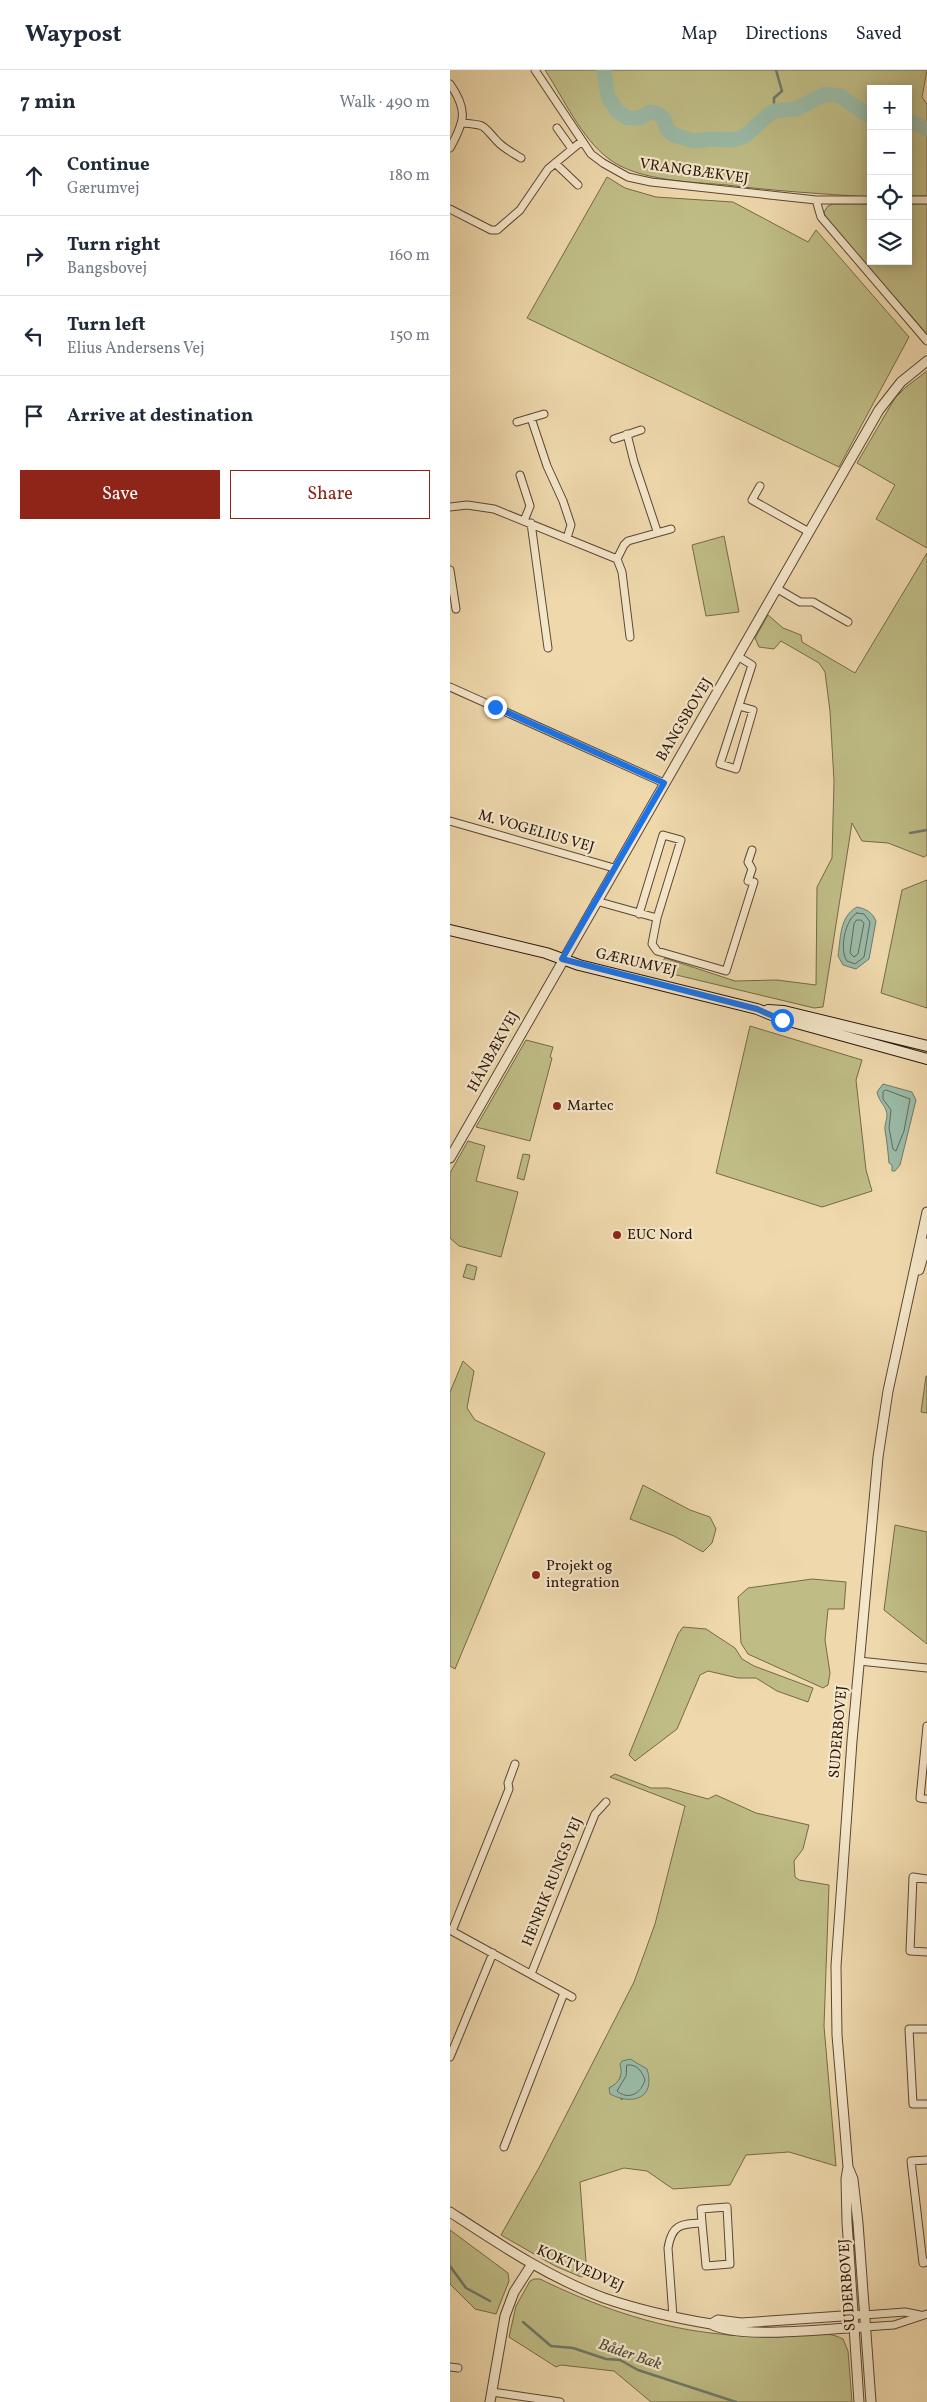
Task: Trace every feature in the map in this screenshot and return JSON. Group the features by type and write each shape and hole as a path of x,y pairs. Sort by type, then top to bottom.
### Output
{"main road":[{"name":"GÆRUMVEJ","path":"450,930 546,953 562,959 757,1009 782,1020 927,1059"},
{"name":"GÆRUMVEJ","path":"757,1009 784,1011 927,1046"}],"street":[{"name":"VRANGBÆKVEJ","path":"535,70 591,154 602,163 628,177 681,187 816,200 867,200"},
{"path":"450,84 462,104 463,123 450,148"},
{"path":"463,123 479,124 487,128 498,142 521,158"},
{"path":"557,128 572,149"},
{"path":"450,209 490,230 497,230 520,210 541,177 582,141"},
{"path":"555,163 578,185"},
{"path":"816,200 821,217 927,341"},
{"path":"912,200 927,200"},
{"name":"BANGSBOVEJ","path":"562,959 739,657 776,588 879,410 901,382 927,361"},
{"path":"516,422 544,414"},
{"path":"531,418 547,466 563,501 571,526 567,538"},
{"path":"614,439 641,430"},
{"path":"627,434 634,462 657,531"},
{"path":"520,475 530,506 528,522 548,648"},
{"path":"760,486 752,500 810,532"},
{"path":"450,507 480,505 528,522 617,559 622,572 630,637"},
{"path":"617,559 628,541 657,531 671,529"},
{"path":"450,570 456,609"},
{"path":"776,588 800,602 812,602 848,622"},
{"path":"739,657 752,665 720,764 736,768 753,710 739,706"},
{"path":"450,687 664,783"},
{"name":"M. VOGELIUS VEJ","path":"450,821 614,868"},
{"path":"640,914 663,835 681,840 657,918 652,944 657,951 726,971 754,882 748,881 752,868 748,862 752,850"},
{"path":"596,901 657,918"},
{"name":"HÅNBÆKVEJ","path":"450,1158 562,959"},
{"name":"SUDERBOVEJ","path":"859,2402 847,2222 846,2179 848,2166 837,2035 836,1966 859,1661 878,1457 888,1391 927,1212"},
{"name":"SUDERBOVEJ","path":"908,1303 927,1243"},
{"path":"859,1661 927,1668"},
{"path":"927,1726 920,1798 927,1799"},
{"path":"515,1764 508,1783 509,1789 451,1930 572,1997"},
{"name":"HENRIK RUNGS VEJ","path":"531,1974 596,1814 606,1802"},
{"path":"927,1879 912,1877 910,1951 927,1952"},
{"path":"450,2055 493,1953"},
{"path":"504,2147 564,1992"},
{"path":"927,2029 908,2029 914,2104 927,2104"},
{"path":"927,2160 911,2161 922,2263 927,2262"},
{"name":"SUDERBOVEJ","path":"848,2166 853,2179 858,2223 870,2402"},
{"path":"727,2207 730,2264 706,2266 702,2223 701,2209 727,2207"},
{"name":"KOKTVEDVEJ","path":"450,2212 532,2264 603,2298 673,2318 741,2331 778,2332 865,2326"},
{"path":"673,2318 668,2248 670,2238 675,2228 684,2224 702,2223"},
{"path":"490,2402 504,2316 514,2292 532,2264"},
{"path":"864,2315 905,2312 924,2315"},
{"name":"KOKTVEDVEJ","path":"712,2324 718,2320 741,2322 864,2315"},
{"path":"865,2326 894,2325 924,2315"},
{"path":"492,2392 560,2402"}],"shaded area":[{"path":"545,70 927,70 922,97 927,104 927,196 912,196 912,85 867,85 867,197 781,191 682,181 635,172 609,159 590,140 574,118"},
{"path":"607,177 625,188 656,197 733,202 808,242 816,230 909,337 839,467 527,318"},
{"path":"833,204 867,204 867,265 912,265 912,204 927,204 927,334 825,217 824,212 828,206"},
{"path":"927,371 927,548 876,519 895,485 857,463 895,398"},
{"path":"724,536 739,612 706,616 692,545"},
{"path":"927,553 927,855 924,857 888,843 862,841 852,823 823,1007 814,1008 664,972 662,962 665,958 735,981 777,980 816,985 817,887 832,858 834,781 830,711 825,672 819,663 781,641 774,649 759,647 755,638 768,615 783,628 801,635 802,642 855,673"},
{"path":"927,880 927,1008 881,993 902,890"},
{"path":"750,1026 862,1060 856,1080 866,1170 872,1191 822,1207 716,1173"},
{"path":"526,1040 553,1047 550,1057 552,1058 530,1141 476,1127"},
{"path":"468,1141 485,1146 476,1181 518,1192 501,1257 459,1246 450,1238 450,1173"},
{"path":"523,1154 530,1155 524,1180 517,1178"},
{"path":"467,1264 477,1267 474,1280 463,1277"},
{"path":"463,1361 474,1371 467,1408 475,1420 545,1453 455,1669 450,1666 450,1392"},
{"path":"927,1376 927,1413 921,1412"},
{"path":"643,1485 690,1510 710,1517 716,1529 712,1543 703,1552 674,1536 630,1519"},
{"path":"895,1525 927,1532 927,1644 884,1610"},
{"path":"812,1579 846,1582 844,1609 828,1609 825,1640 830,1673 828,1685 823,1688 748,1654 741,1643 738,1597 748,1588"},
{"path":"683,1627 706,1629 735,1648 742,1659 754,1666 813,1688 808,1702 777,1691 756,1678 738,1678 708,1671 700,1675 677,1729 635,1761 629,1755 678,1634"},
{"path":"615,1774 651,1788 668,1788 708,1799 716,1795 756,1813 809,1825 803,1849 794,1861 795,1877 799,1880 829,1885 824,2026 836,2166 789,2152 746,2155 730,2185 673,2189 647,2171 624,2168 580,2182 587,2275 581,2277 555,2266 501,2235 541,2164 634,1982 655,1924 685,1806 610,1777","holes":["622,2073 622,2100 609,2088 617,2084"]},
{"path":"450,2230 508,2273 509,2281 496,2314 475,2309 450,2284"},
{"path":"540,2279 623,2313 689,2330 754,2337 812,2334 836,2336 843,2339 848,2351 852,2402 651,2402 614,2371 561,2365 556,2367 509,2337 516,2306 530,2281"}],"water":[{"path":"857,907 868,911 876,921 869,959 856,969 843,965 838,956 844,922 851,911"},
{"path":"883,1084 912,1092 916,1100 900,1165 895,1171 892,1171 892,1165 889,1163 885,1128 887,1113 877,1092"},
{"path":"630,2059 647,2069 648,2087 640,2097 634,2099 619,2098 610,2094 609,2088 620,2078 620,2064 622,2061"}],"waterway":[{"path":"604,70 608,97 618,112 628,118 639,118 650,112 659,114 664,119 667,129 674,135 694,141 710,139 734,140 745,136 774,111 796,109 825,94 840,96 867,114"},
{"path":"774,111 774,98 782,91 776,70"},
{"path":"912,122 927,129"},
{"path":"910,833 927,830"},
{"name":"Båder Bæk","path":"450,2266 466,2288 490,2301"},
{"name":"Båder Bæk","path":"523,2322 551,2346 573,2348 606,2359 620,2360 638,2370 736,2402"}],"place":[{"name":"Martec","path":"557,1106"},
{"name":"EUC Nord","path":"617,1235"},
{"name":"Projekt og integration","path":"536,1575"}],"route":[{"path":"495,707 664,783 562,959 636,980 653,982 757,1009 782,1020"}]}
